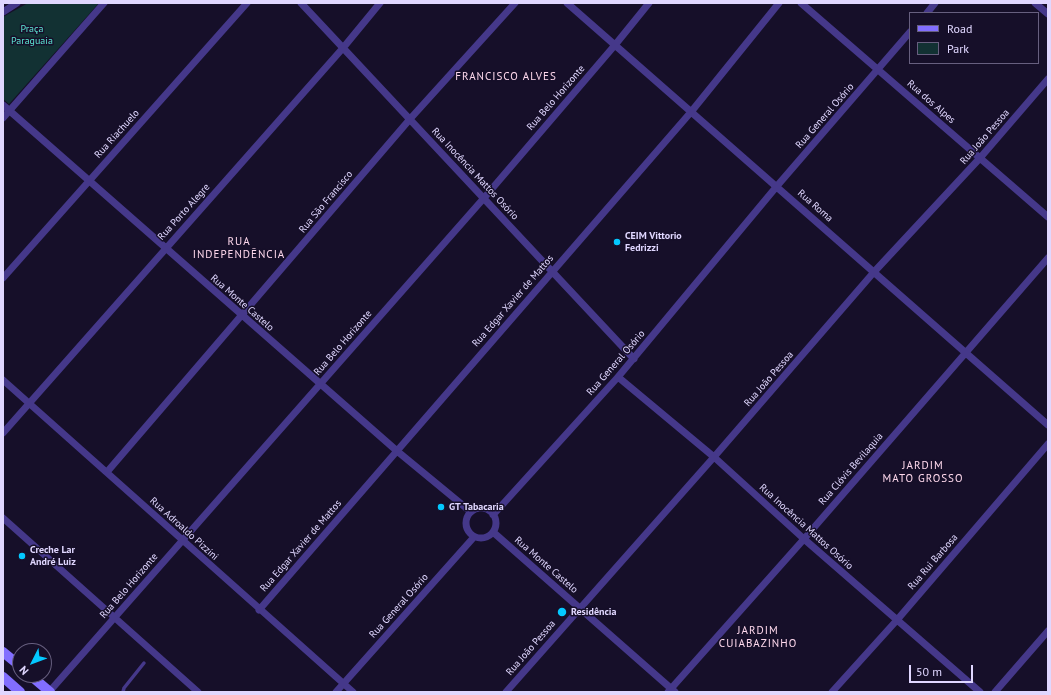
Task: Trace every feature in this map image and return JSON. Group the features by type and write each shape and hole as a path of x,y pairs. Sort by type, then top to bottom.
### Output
{"street":[{"path":"3,12 17,3"},
{"path":"3,118 104,3"},
{"name":"Rua Riachuelo","path":"3,278 247,3"},
{"name":"Rua Inocência Mattos Osório","path":"301,3 634,358"},
{"name":"Rua Porto Alegre","path":"3,433 343,48 380,3"},
{"name":"Rua São Francisco","path":"107,472 410,119 515,3"},
{"name":"Rua Roma","path":"567,3 1048,425"},
{"name":"Rua Belo Horizonte","path":"49,692 484,198 615,45 648,3"},
{"name":"Rua Edgar Xavier de Mattos","path":"259,610 691,112 779,3"},
{"name":"Rua dos Alpes","path":"801,3 1048,217"},
{"path":"928,12 935,3"},
{"path":"1035,3 1048,14"},
{"name":"Rua General Osório","path":"493,515 618,377 777,186 909,33"},
{"name":"Rua João Pessoa","path":"506,692 714,457 874,272 980,158 1048,79"},
{"name":"Rua Monte Castelo","path":"3,105 397,451 471,512"},
{"name":"Rua Clóvis Bevilaquia","path":"671,691 1048,258"},
{"name":"Rua Inocência Mattos Osório","path":"618,377 714,457 804,539 980,692"},
{"name":"Rua Adroaldo Pizzini","path":"3,380 259,610 353,692"},
{"name":"Rua Rui Barbosa","path":"832,692 897,620 1048,444"},
{"path":"484,509 493,515 496,523 493,532 485,538 474,536 468,531 466,526 468,516 471,512 484,509"},
{"path":"3,518 198,692"},
{"name":"Rua Monte Castelo","path":"493,532 580,608 671,691"},
{"name":"Rua General Osório","path":"336,692 474,536"},
{"path":"995,692 1048,631"},
{"path":"3,652 12,659"},
{"path":"3,676 20,692"},
{"path":"39,683 49,692"}],"lane":[{"path":"123,692 124,688 144,663"}],"green space":[{"name":"Praça Paraguaia","path":"28,3 99,3 9,104 3,99 3,17"}],"place":[{"name":"CEIM Vittorio Fedrizzi","path":"617,242"},
{"name":"GT Tabacaria","path":"441,507"},
{"name":"Creche Lar André Luiz","path":"22,556"},
{"name":"Residência","path":"562,612"}],"district":[{"name":"FRANCISCO ALVES","path":"506,77"},
{"name":"RUA INDEPENDÊNCIA","path":"239,248"},
{"name":"JARDIM MATO GROSSO","path":"923,472"},
{"name":"JARDIM CUIABAZINHO","path":"758,637"}]}
